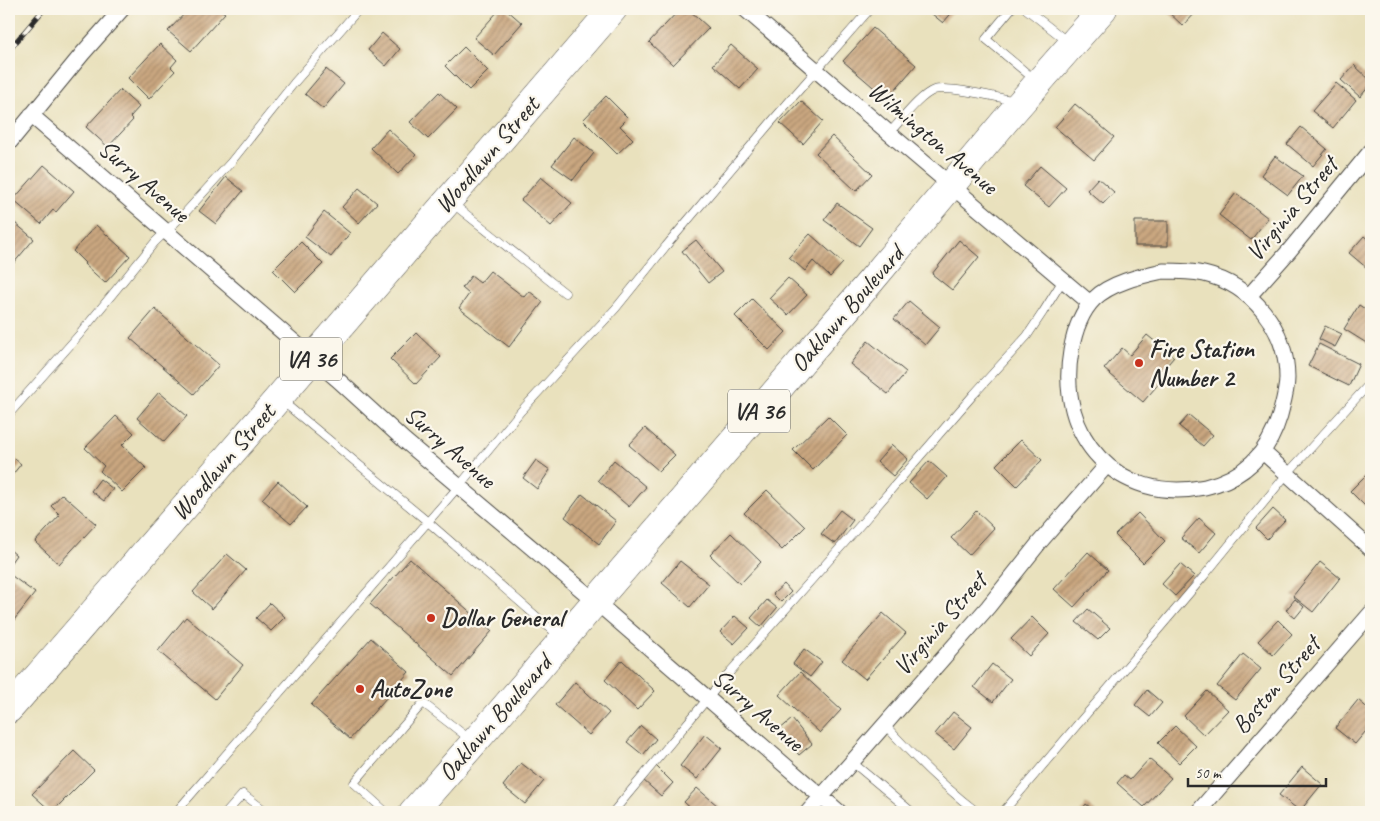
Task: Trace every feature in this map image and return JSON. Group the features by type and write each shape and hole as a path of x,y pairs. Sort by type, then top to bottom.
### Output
{"highway":[{"name":"Woodlawn Street","path":"9,709 613,9"},
{"name":"Oaklawn Boulevard","path":"413,812 864,290 1103,9"}],"street":[{"path":"9,143 82,53 122,9"},
{"name":"Wilmington Avenue","path":"745,9 889,134 1090,303"},
{"name":"Surry Avenue","path":"31,116 337,379 405,441 595,601 839,812"},
{"name":"Virginia Street","path":"1249,296 1289,251 1371,151"},
{"path":"1182,271 1204,274 1225,281 1249,296 1267,315 1278,333 1284,353 1287,378 1284,399 1275,430 1262,452 1249,467 1228,478 1206,486 1179,490 1151,488 1130,480 1107,465 1093,451 1082,433 1072,406 1069,382 1069,363 1073,339 1085,312 1095,297 1116,285 1139,276 1182,271"},
{"path":"1262,452 1371,549"},
{"name":"Virginia Street","path":"808,812 988,607 1039,543 1107,465"},
{"name":"Boston Street","path":"1198,812 1371,613"}],"lane":[{"path":"9,414 79,335 155,242 184,214 231,162 294,83 359,9"},
{"path":"176,812 522,411 616,308 734,165 870,9"},
{"path":"1011,9 986,39 1030,93"},
{"path":"1026,9 1072,45"},
{"path":"889,134 919,100 935,90 1030,93"},
{"path":"448,200 565,292"},
{"path":"613,812 708,698 1027,336 1063,280"},
{"path":"1003,812 1204,576 1287,474 1371,382"},
{"path":"278,398 428,522 563,639"},
{"path":"386,812 354,783 423,703 474,742"},
{"path":"885,725 925,766 977,812"},
{"path":"852,762 912,812"},
{"path":"227,812 243,794 267,812"}],"building":[{"path":"189,9 219,9 225,13 191,51 168,31"},
{"path":"500,9 506,9 522,23 494,55 474,38"},
{"path":"680,9 688,9 709,28 673,65 649,42"},
{"path":"926,9 955,9 943,23"},
{"path":"1165,9 1199,9 1183,26"},
{"path":"873,28 916,65 887,99 843,61"},
{"path":"382,33 400,49 386,66 368,50"},
{"path":"160,44 177,60 171,67 175,71 149,99 128,78"},
{"path":"731,45 758,69 740,89 713,65"},
{"path":"464,47 488,71 469,90 445,66"},
{"path":"1354,65 1371,81 1371,84 1360,97 1341,80"},
{"path":"326,69 344,84 323,109 305,94"},
{"path":"1336,83 1356,100 1333,128 1312,111"},
{"path":"120,90 139,107 130,117 133,120 108,147 86,127"},
{"path":"439,92 457,109 428,139 410,122"},
{"path":"606,96 628,118 620,126 633,139 617,154 583,120"},
{"path":"801,101 823,121 803,144 780,123"},
{"path":"1075,104 1114,137 1094,160 1055,127"},
{"path":"1301,127 1327,149 1313,166 1287,144"},
{"path":"388,129 416,155 398,174 371,148"},
{"path":"832,136 872,174 856,191 816,153"},
{"path":"574,137 594,153 573,180 552,165"},
{"path":"1275,156 1303,176 1288,195 1261,175"},
{"path":"44,165 74,191 56,212 53,210 41,224 13,200"},
{"path":"1040,166 1066,188 1049,207 1023,186"},
{"path":"226,177 243,191 216,224 199,211"},
{"path":"541,177 572,203 551,226 521,200"},
{"path":"1098,178 1114,192 1103,204 1087,190"},
{"path":"359,188 377,203 359,223 342,207"},
{"path":"1236,193 1268,218 1251,240 1219,215"},
{"path":"837,203 872,228 859,246 824,220"},
{"path":"324,212 350,233 331,257 305,237"},
{"path":"9,218 34,239 13,264 9,260"},
{"path":"1135,221 1168,221 1168,246 1135,246"},
{"path":"96,225 130,256 105,283 73,251"},
{"path":"810,234 843,263 830,277 813,261 805,271 789,257"},
{"path":"1364,236 1371,242 1371,265 1368,269 1349,253"},
{"path":"696,240 722,272 708,283 682,251"},
{"path":"959,240 979,257 952,290 932,274"},
{"path":"301,242 323,264 295,292 273,270"},
{"path":"490,271 524,297 529,291 543,302 509,347 459,308 469,294 462,288 471,276 480,283"},
{"path":"788,278 807,295 788,315 769,298"},
{"path":"752,299 786,332 769,350 735,316"},
{"path":"909,301 940,327 925,345 894,319"},
{"path":"1359,305 1371,313 1371,340 1368,344 1344,329"},
{"path":"155,309 219,365 194,394 130,338"},
{"path":"1325,326 1342,334 1335,347 1319,339"},
{"path":"416,333 441,357 416,384 390,359"},
{"name":"Fire Station Number 2","path":"1147,335 1174,357 1157,377 1161,381 1143,402 1104,369 1122,348 1130,355"},
{"path":"868,341 906,372 888,394 850,364"},
{"path":"1319,344 1359,364 1349,386 1308,366"},
{"path":"159,392 187,416 164,442 137,418"},
{"path":"1189,415 1213,435 1203,446 1179,426"},
{"path":"116,416 134,433 122,445 146,468 122,492 100,471 104,466 85,448"},
{"path":"828,416 847,435 813,470 793,450"},
{"path":"645,428 675,455 659,471 629,445"},
{"path":"1021,440 1042,460 1017,486 996,465"},
{"path":"892,445 908,459 893,476 877,462"},
{"path":"9,454 21,464 9,479"},
{"path":"536,460 550,470 537,489 523,478"},
{"path":"614,460 646,487 629,507 598,480"},
{"path":"929,461 947,477 927,499 909,483"},
{"path":"1371,470 1371,512 1350,491"},
{"path":"100,479 113,489 104,501 91,491"},
{"path":"278,481 307,507 291,524 262,499"},
{"path":"767,490 805,527 782,550 744,513"},
{"path":"62,494 96,524 59,564 35,542 60,515 51,506"},
{"path":"582,494 616,521 599,544 565,517"},
{"path":"1273,509 1285,520 1267,539 1256,528"},
{"path":"840,510 853,520 835,544 821,534"},
{"path":"976,511 994,528 969,555 951,538"},
{"path":"1138,513 1165,541 1143,563 1115,535"},
{"path":"1199,518 1216,533 1199,553 1181,538"},
{"path":"731,533 761,562 740,584 710,555"},
{"path":"9,549 16,555 9,565"},
{"path":"1088,552 1108,570 1074,607 1054,589"},
{"path":"227,554 246,570 212,609 193,592"},
{"name":"Dollar General","path":"410,559 492,631 453,676 370,604"},
{"path":"680,561 709,584 690,607 662,583"},
{"path":"1320,562 1340,578 1313,612 1293,596"},
{"path":"1180,564 1194,576 1175,596 1162,584"},
{"path":"12,576 35,593 14,620 9,616 9,580"},
{"path":"784,584 791,592 781,602 773,594"},
{"path":"1295,599 1304,607 1295,618 1286,610"},
{"path":"767,600 777,608 761,627 751,618"},
{"path":"270,603 285,617 271,631 256,618"},
{"path":"1088,609 1110,628 1098,640 1076,622"},
{"path":"883,613 906,633 865,679 842,660"},
{"path":"735,616 749,628 734,644 720,632"},
{"path":"186,617 243,665 215,699 158,651"},
{"path":"1032,617 1049,634 1029,656 1011,639"},
{"path":"1278,620 1292,634 1273,655 1258,641"},
{"name":"AutoZone","path":"371,638 409,672 350,739 311,705"},
{"path":"804,649 822,662 810,677 793,664"},
{"path":"1243,654 1261,669 1235,700 1217,686"},
{"path":"622,660 655,691 637,710 605,680"},
{"path":"992,664 1011,679 993,702 974,687"},
{"path":"800,672 841,710 820,733 779,695"},
{"path":"575,682 609,713 589,735 555,705"},
{"path":"1147,690 1162,703 1150,717 1135,705"},
{"path":"1207,691 1228,710 1204,735 1184,716"},
{"path":"1358,700 1371,711 1371,725 1355,744 1335,728"},
{"path":"953,712 972,727 954,749 935,734"},
{"path":"792,719 812,744 799,755 779,730"},
{"path":"641,726 656,739 643,755 627,742"},
{"path":"1175,726 1196,746 1179,763 1158,743"},
{"path":"705,734 722,748 697,779 680,766"},
{"path":"74,751 94,770 52,812 32,794"},
{"path":"1149,759 1171,778 1144,807 1117,783 1124,775 1130,780"},
{"path":"521,763 544,781 525,804 503,786"},
{"path":"656,766 673,783 661,796 643,780"},
{"path":"1302,767 1322,784 1300,811 1279,795"},
{"path":"697,788 725,812 695,812 684,802"},
{"path":"1086,804 1096,812 1080,812"}],"railway":[{"path":"9,50 44,9"}],"place":[{"name":"Fire Station Number 2","path":"1139,363"},
{"name":"Dollar General","path":"431,618"},
{"name":"AutoZone","path":"360,689"}]}
